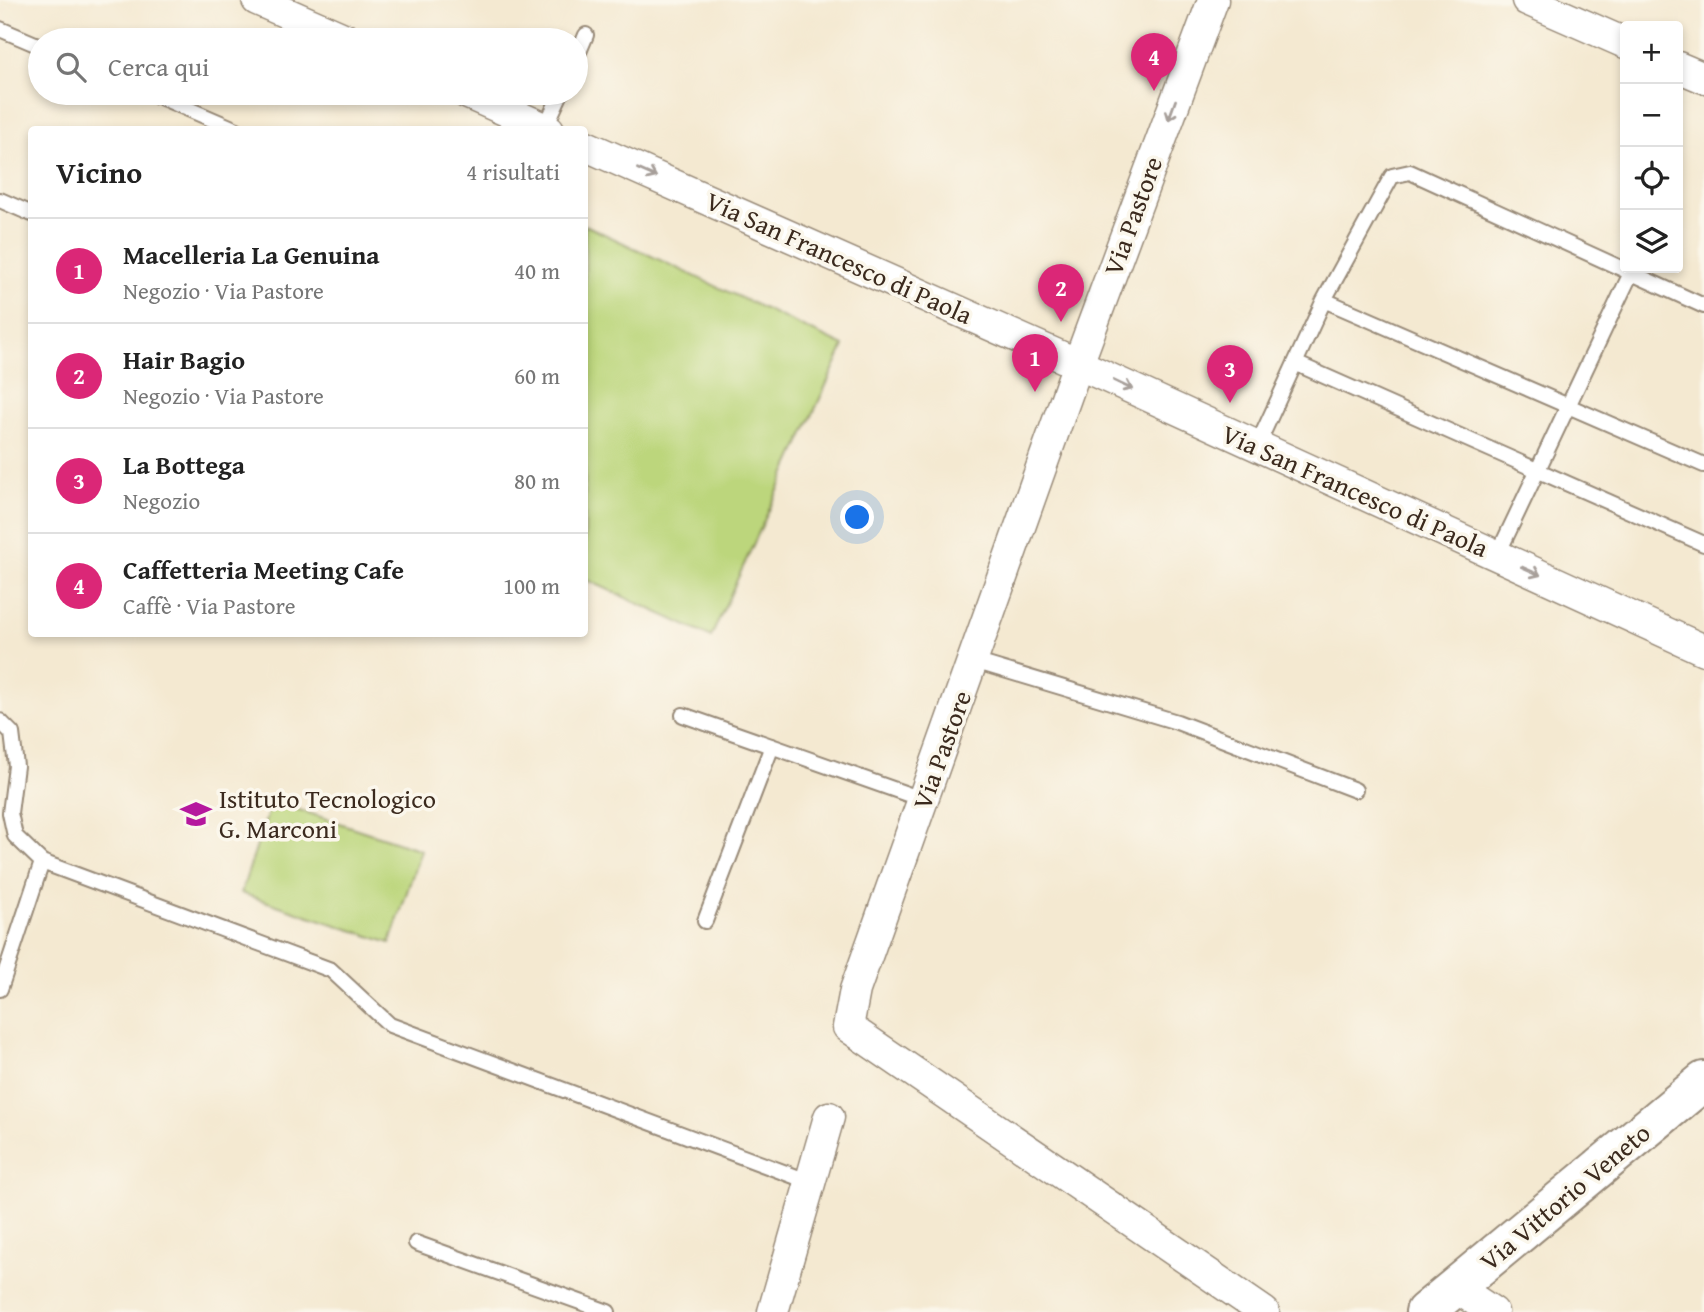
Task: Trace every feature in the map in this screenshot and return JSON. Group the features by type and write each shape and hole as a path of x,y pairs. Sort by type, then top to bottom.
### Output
{"main road":[{"name":"Via Vittorio Veneto","path":"1425,1312 1704,1081"}],"street":[{"path":"257,0 321,28"},
{"name":"Via Pastore","path":"1213,0 1078,365 855,990 848,1027 1264,1312"},
{"path":"1527,0 1620,41"},
{"path":"1683,69 1704,78"},
{"path":"493,105 539,126"},
{"name":"Via San Francesco di Paola","path":"588,147 1703,648"},
{"path":"773,1312 829,1117"},
{"path":"1455,1287 1493,1312"}],"lane":[{"path":"0,29 28,41"},
{"path":"178,105 228,126"},
{"path":"547,126 556,105"},
{"path":"1257,446 1324,300 1392,176 1410,172 1620,268"},
{"path":"0,200 28,212"},
{"path":"1497,556 1631,273 1704,306"},
{"path":"1324,300 1704,465"},
{"path":"1295,363 1704,544"},
{"path":"974,661 1177,722 1355,790"},
{"path":"683,715 924,800"},
{"path":"0,721 12,733 16,766 10,813 15,836 42,863 331,970 390,1025 810,1182"},
{"path":"705,921 772,746"},
{"path":"0,989 42,863"},
{"path":"416,1243 608,1312"}],"green space":[{"path":"588,226 844,346 711,637 588,580"},
{"path":"272,801 421,850 390,943 241,893"}],"place":[{"name":"Caffetteria Meeting Cafe","path":"1154,91"},
{"name":"Hair Bagio","path":"1061,322"},
{"name":"Macelleria La Genuina","path":"1035,392"},
{"name":"La Bottega","path":"1230,403"},
{"name":"Istituto Tecnologico G. Marconi","path":"196,814"}]}
